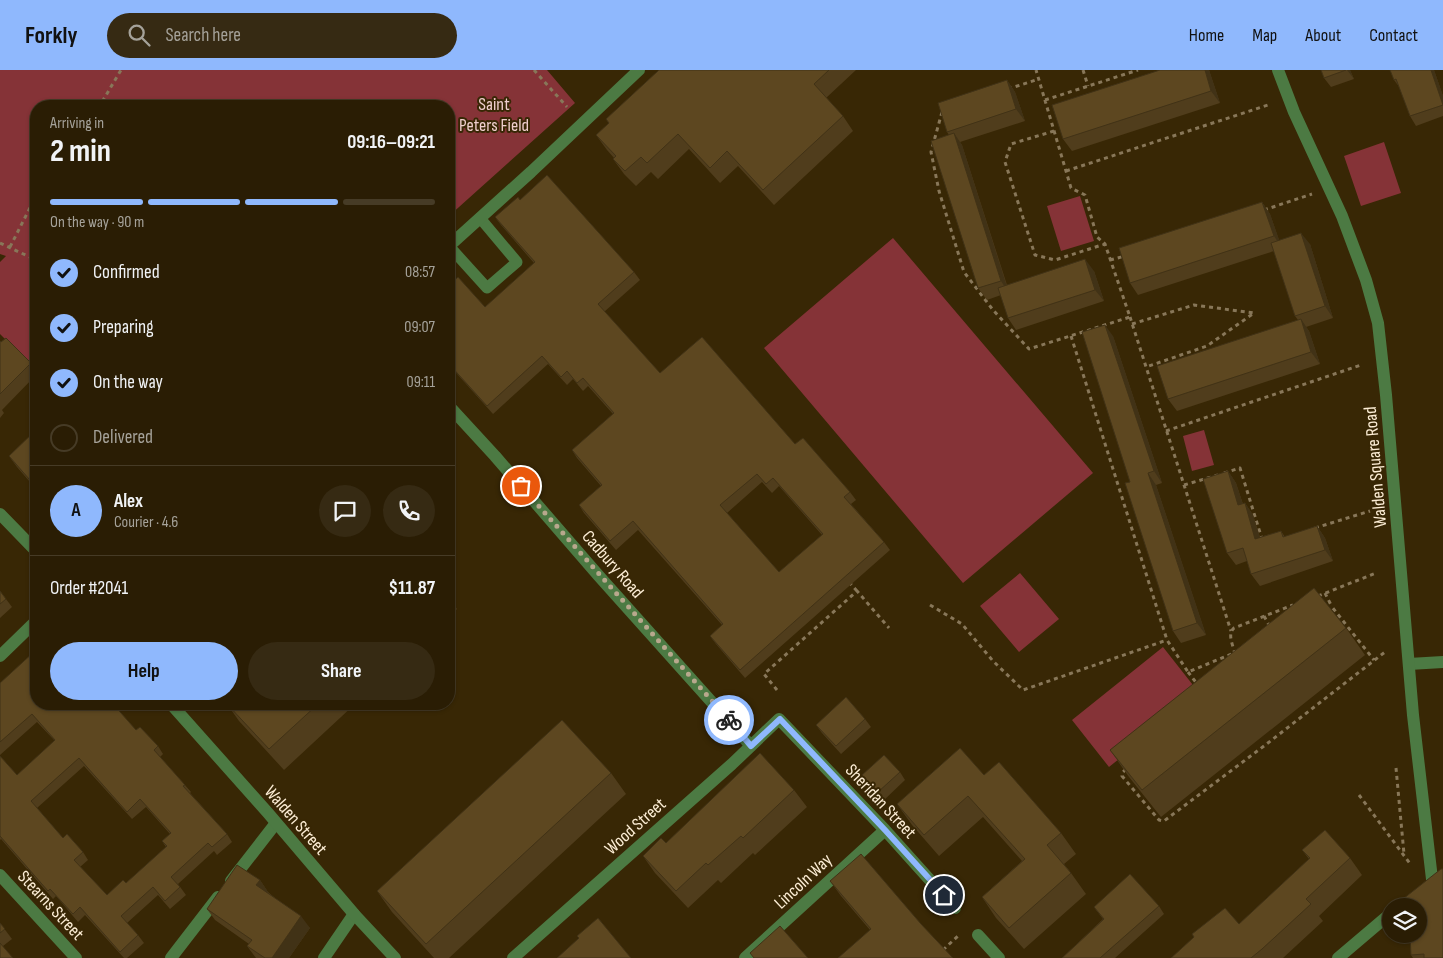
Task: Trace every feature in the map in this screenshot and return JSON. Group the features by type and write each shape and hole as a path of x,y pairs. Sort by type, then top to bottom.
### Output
{"street":[{"path":"455,241 639,70"},
{"name":"Walden Square Road","path":"1278,70 1294,112 1342,216 1366,280 1378,322 1387,404 1429,882 1443,871"},
{"name":"Cadbury Road","path":"455,413 751,746"},
{"path":"0,514 30,545"},
{"path":"0,656 30,627"},
{"path":"1409,664 1443,662"},
{"name":"Walden Street","path":"175,710 354,914 395,958"},
{"name":"Wood Street","path":"513,958 780,719"},
{"name":"Sheridan Street","path":"780,719 885,830 955,908"},
{"path":"171,958 276,823"},
{"name":"Lincoln Way","path":"745,958 885,830"},
{"name":"Stearns Street","path":"0,875 76,958"},
{"path":"324,958 354,914"},
{"path":"1338,958 1382,921"},
{"path":"978,935 999,958"}],"lane":[{"path":"455,253 487,288 517,262 480,218"}],"path":[{"path":"103,100 121,70"},
{"path":"534,70 567,107"},
{"path":"1036,70 1071,188 1085,195 1097,237 1105,244 1130,317 1230,631 1237,660"},
{"path":"1083,70 1088,86"},
{"path":"1122,70 1123,75"},
{"path":"1044,100 1138,70"},
{"path":"1004,90 1038,79"},
{"path":"1066,171 1271,104"},
{"path":"943,110 931,152 939,191 964,272 993,310 1029,349 1130,317"},
{"path":"1054,131 1011,144 1005,162 1035,255 1055,260 1105,244"},
{"path":"1259,211 1315,193"},
{"path":"10,247 30,208"},
{"path":"0,243 30,257"},
{"path":"1110,260 1129,254"},
{"path":"1132,324 1194,305 1254,313 1207,346 1146,367"},
{"path":"1070,336 1167,640 1200,688"},
{"path":"1166,431 1361,365"},
{"path":"1184,485 1240,468 1264,544"},
{"path":"1308,530 1370,511"},
{"path":"1316,596 1376,573"},
{"path":"844,576 889,628"},
{"path":"777,690 764,674 857,591"},
{"path":"1325,593 1332,607 1374,660"},
{"path":"1230,631 1299,603"},
{"path":"930,605 962,624 993,661 1023,690 1167,640"},
{"path":"1324,612 1332,607"},
{"path":"1264,616 1271,630"},
{"path":"1188,672 1235,652"},
{"path":"1130,766 1123,772 1122,776 1162,822 1385,652"},
{"path":"1396,768 1404,855"},
{"path":"1359,795 1416,872"}],"green space":[{"name":"Saint Peters Field","path":"0,70 547,70 575,103 455,211 455,100 30,100 30,364 0,334 0,262 6,256 0,254"},
{"path":"1384,142 1401,193 1361,206 1344,156"},
{"path":"1080,196 1094,241 1061,251 1047,206"},
{"path":"893,238 1093,473 963,583 764,348"},
{"path":"1204,430 1214,465 1192,471 1183,436"},
{"path":"1020,573 1059,619 1019,652 980,606"},
{"path":"1163,647 1200,694 1109,767 1072,720"}],"building":[{"path":"659,70 829,70 814,84 843,116 763,190 727,151 710,168 678,134 647,163 641,157 625,171 613,159 616,156 596,135 609,123 606,119"},
{"path":"1160,70 1205,70 1211,91 1063,139 1052,105"},
{"path":"1321,70 1346,70 1324,78"},
{"path":"1390,70 1431,70 1443,105 1410,116 1396,79 1394,80"},
{"path":"1007,80 1016,109 947,132 938,103"},
{"path":"954,133 1001,281 978,288 931,141"},
{"path":"547,175 634,272 598,304 660,373 702,337 795,444 803,438 850,492 844,497 884,542 740,670 710,636 723,624 633,521 610,541 579,505 602,485 572,450 614,413 583,378 577,383 567,371 561,377 542,356 487,406 455,371 455,280 458,277 485,307 535,262 495,217 518,197 520,200","holes":["757,474 766,484 773,478 823,534 779,572 720,505"]},
{"path":"1262,202 1274,236 1130,283 1119,248"},
{"path":"1301,233 1325,306 1295,316 1271,243"},
{"path":"1085,259 1095,290 1008,318 998,288"},
{"path":"1301,319 1311,352 1168,399 1157,366"},
{"path":"1105,325 1154,471 1148,473 1197,623 1173,631 1125,483 1130,482 1082,332"},
{"path":"6,338 30,364 0,394 0,341"},
{"path":"30,436 30,480 9,456"},
{"path":"1228,471 1238,505 1245,503 1255,539 1281,531 1283,537 1317,526 1325,550 1251,574 1243,548 1227,553 1203,479"},
{"path":"1314,588 1346,628 1142,790 1110,750"},
{"path":"0,591 6,599 0,604"},
{"path":"30,656 30,710 118,710 136,730 140,727 158,746 154,750 185,785 183,786 227,834 212,847 208,843 171,877 180,887 165,901 153,887 121,916 138,935 120,952 80,907 73,914 50,889 48,891 0,836 0,756 17,775 55,740 32,714 0,742 0,683","holes":["79,758 127,812 140,799 171,833 162,841 167,846 126,883 123,880 107,895 74,860 83,852 67,834 63,838 31,801"]},
{"path":"846,697 865,719 836,746 816,725"},
{"path":"233,710 311,710 269,749"},
{"path":"562,720 611,773 426,944 377,891"},
{"path":"960,748 984,775 999,762 1061,833 1047,845 1071,873 1009,928 982,897 1025,859 968,796 924,835 897,804"},
{"path":"760,753 794,790 743,838 741,836 708,865 706,863 676,891 643,856 661,838 666,843"},
{"path":"884,755 900,772 878,792 862,775"},
{"path":"1325,830 1350,858 1306,899 1311,904 1262,949 1251,958 1171,958 1194,937 1192,934 1225,908 1239,924 1310,858 1302,850"},
{"path":"861,854 953,958 838,958 871,929 830,881"},
{"path":"237,865 260,880 256,885 301,916 272,958 265,958 247,946 252,940 207,909"},
{"path":"1443,869 1443,958 1424,958 1424,954 1411,955 1410,943 1427,943 1427,898 1404,898"},
{"path":"1130,874 1159,906 1100,958 1062,958 1104,919 1094,907"},
{"path":"598,918 631,958 557,958 579,938 577,936"},
{"path":"0,923 5,929 0,933"},
{"path":"780,926 808,958 754,958 750,953"},
{"path":"0,943 13,958 0,958"}],"way so far":[{"path":"521,486 598,575 729,720"}],"route":[{"path":"729,720 751,746 780,719 944,895"}]}
